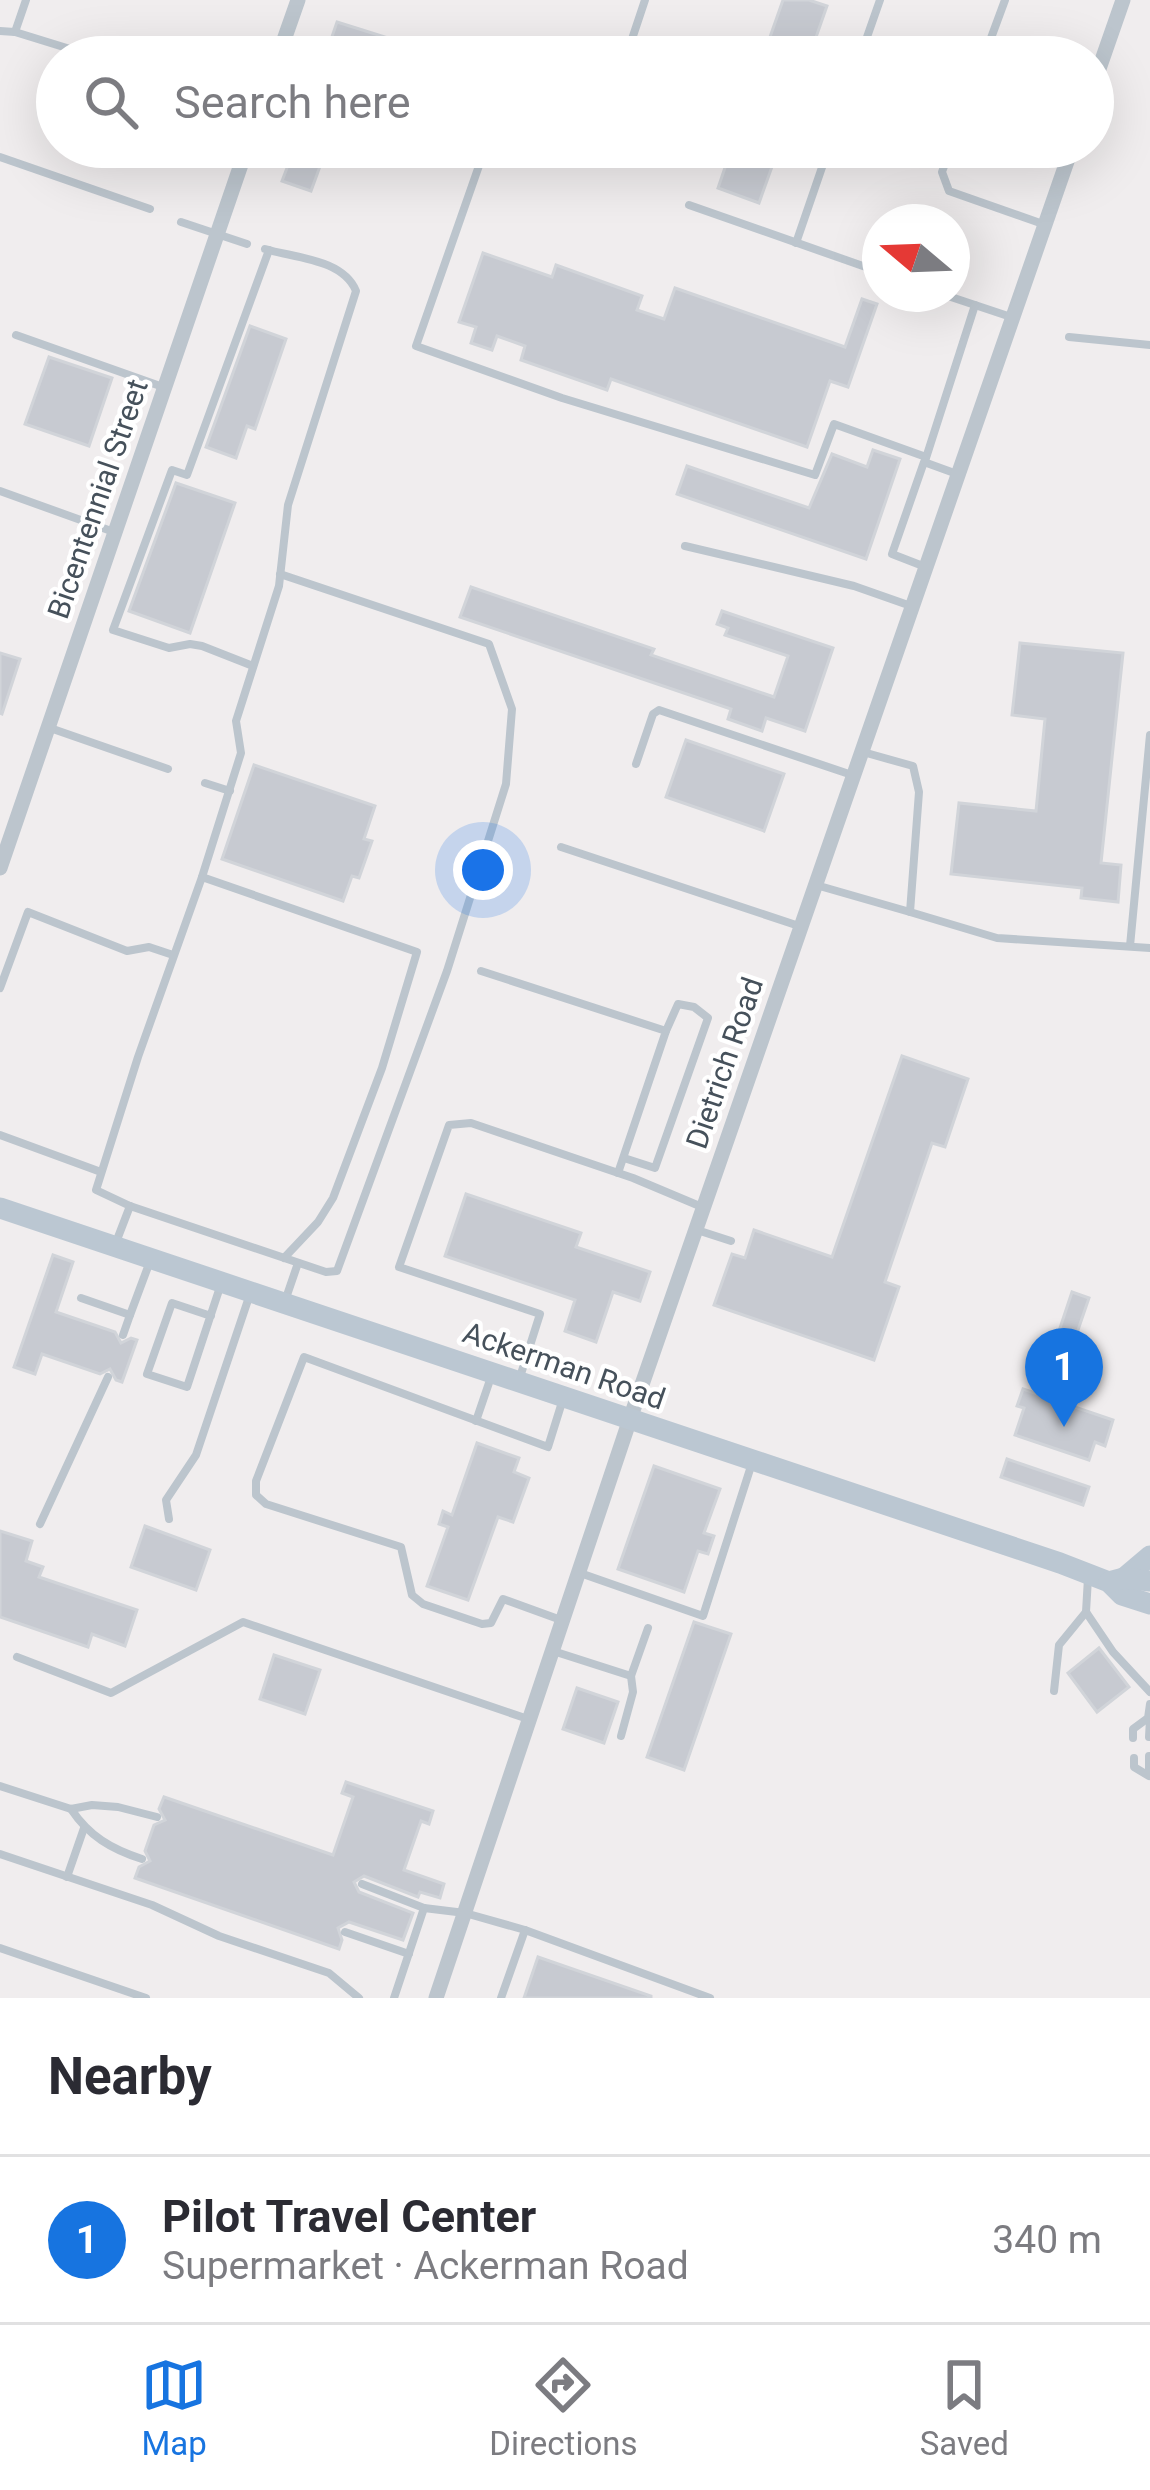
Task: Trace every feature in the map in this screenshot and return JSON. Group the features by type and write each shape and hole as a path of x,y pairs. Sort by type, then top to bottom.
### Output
{"street":[{"path":"285,36 298,0"},
{"path":"1110,36 1123,0"},
{"name":"Bicentennial Street","path":"0,868 240,168"},
{"name":"Dietrich Road","path":"436,1998 630,1419 1065,168"},
{"name":"Ackerman Road","path":"0,1208 1111,1582 1150,1604"},
{"path":"1150,1556 1111,1582 1150,1620"},
{"name":"Ackerman Road","path":"1111,1582 1150,1581"}],"lane":[{"path":"15,32 26,0"},
{"path":"633,36 645,0"},
{"path":"867,36 880,0"},
{"path":"992,36 1005,0"},
{"path":"0,31 36,39"},
{"path":"0,157 151,209"},
{"path":"478,168 416,346 562,398 815,475 834,424 958,474"},
{"path":"796,243 822,168"},
{"path":"943,168 949,191 1045,225"},
{"path":"688,206 862,266"},
{"path":"181,222 247,244"},
{"path":"254,666 202,646 169,648 113,630 172,470 187,475 267,250 338,268 356,291 288,505 280,574 254,666 236,721 242,754 96,1187 99,1194 130,1206 326,1273 337,1271 351,1238 447,971 506,784 512,709 489,644 280,574"},
{"path":"970,303 1012,317"},
{"path":"926,567 892,554 975,305"},
{"path":"16,335 165,387"},
{"path":"1069,337 1150,345"},
{"path":"0,491 115,532"},
{"path":"686,546 854,586 912,606"},
{"path":"636,764 653,714 659,710 854,776"},
{"path":"48,728 168,770"},
{"path":"1130,946 1150,735"},
{"path":"862,751 913,766 920,792 910,912"},
{"path":"205,783 230,791"},
{"path":"561,847 801,927"},
{"path":"202,877 417,952 382,1068 333,1198 284,1258"},
{"path":"815,885 997,938 1150,948"},
{"path":"0,988 28,912 127,951 149,947 173,955"},
{"path":"481,971 666,1031"},
{"path":"618,1173 678,1004 694,1007 708,1018 655,1168 624,1158"},
{"path":"518,1382 540,1314 399,1267 449,1125 471,1123 618,1173 703,1208"},
{"path":"0,1135 100,1172"},
{"path":"115,1246 130,1206"},
{"path":"696,1229 731,1241"},
{"path":"123,1335 151,1259"},
{"path":"284,1304 298,1263"},
{"path":"211,1316 172,1303 147,1374 188,1387 211,1316 222,1282"},
{"path":"169,1519 166,1500 196,1455 250,1294"},
{"path":"81,1298 130,1315"},
{"path":"562,1620 503,1599 491,1623 482,1624 423,1604 412,1595 401,1546 266,1504 256,1495 256,1481 304,1357 548,1447 563,1397"},
{"path":"476,1421 492,1373"},
{"path":"40,1524 108,1377"},
{"path":"578,1573 703,1616 753,1461"},
{"path":"1054,1690 1059,1646 1111,1582"},
{"path":"1086,1612 1113,1652 1150,1691"},
{"path":"16,1657 111,1693 243,1622 529,1719"},
{"path":"620,1736 633,1692 631,1676 648,1628"},
{"path":"552,1650 631,1676"},
{"path":"1149,1737 1150,1704"},
{"path":"1133,1738 1132,1729 1149,1719"},
{"path":"1149,1756 1150,1792"},
{"path":"1134,1759 1134,1767 1149,1775"},
{"path":"0,1786 71,1809 92,1804 157,1817"},
{"path":"71,1809 84,1828 116,1850 142,1859"},
{"path":"68,1877 84,1828"},
{"path":"0,1854 152,1905 219,1936 329,1973 359,1998"},
{"path":"362,1884 424,1908 464,1913 525,1930 710,1998"},
{"path":"394,1998 424,1908"},
{"path":"501,1998 525,1930"},
{"path":"345,1932 409,1954"},
{"path":"0,1948 146,1998"}],"building":[{"path":"783,0 827,6 816,36 770,36"},
{"path":"337,22 382,36 332,36"},
{"path":"287,168 319,168 311,191 282,181"},
{"path":"725,168 772,168 759,203 718,188"},
{"path":"483,253 552,277 556,265 642,296 637,310 664,319 675,288 845,347 862,299 862,312 874,312 848,387 830,381 807,447 611,379 607,390 521,360 525,346 497,336 492,350 471,343 476,327 459,322"},
{"path":"250,326 286,339 255,429 247,426 236,458 206,447"},
{"path":"49,357 112,378 89,446 25,424"},
{"path":"873,450 900,459 866,559 677,494 687,466 809,508 832,454 867,467"},
{"path":"176,483 235,503 190,633 129,611"},
{"path":"471,587 654,649 651,655 774,697 788,656 725,635 728,628 717,624 722,611 833,648 805,731 766,718 762,731 728,719 731,709 460,617"},
{"path":"1020,643 1123,653 1101,863 1121,865 1118,902 1081,898 1082,888 951,874 959,803 1036,811 1045,719 1012,715"},
{"path":"0,653 20,659 2,714 0,713"},
{"path":"686,740 784,774 764,831 666,797"},
{"path":"254,765 375,806 364,839 372,841 359,878 352,876 343,901 222,859"},
{"path":"902,1056 968,1079 945,1147 932,1143 885,1282 899,1287 874,1360 714,1305 732,1254 745,1258 754,1230 832,1257"},
{"path":"466,1194 581,1233 576,1247 650,1272 640,1301 613,1292 596,1342 565,1331 575,1300 445,1256"},
{"path":"53,1255 73,1262 56,1312 115,1332 121,1343 137,1340 122,1382 110,1369 100,1374 42,1354 35,1374 14,1367"},
{"path":"1072,1292 1089,1298 1054,1400 1113,1420 1105,1446 1095,1442 1089,1460 1015,1435 1024,1408 1017,1406 1023,1389 1038,1394"},
{"path":"477,1443 519,1458 514,1472 529,1478 513,1522 498,1517 468,1600 427,1586 448,1527 439,1524 443,1511 452,1515"},
{"path":"1007,1459 1089,1487 1083,1505 1001,1477"},
{"path":"654,1466 720,1489 704,1533 714,1536 708,1554 698,1551 684,1592 618,1569"},
{"path":"145,1526 210,1550 196,1590 131,1567"},
{"path":"0,1531 32,1541 26,1561 43,1567 39,1577 137,1610 125,1646 92,1634 88,1647 0,1617"},
{"path":"694,1622 731,1634 684,1770 647,1757"},
{"path":"1099,1648 1129,1687 1097,1712 1068,1673"},
{"path":"274,1655 320,1670 305,1714 260,1699"},
{"path":"577,1688 618,1702 604,1743 563,1729"},
{"path":"346,1782 433,1811 429,1824 421,1821 404,1870 444,1884 440,1898 420,1892 418,1897 364,1876 354,1882 359,1892 413,1913 403,1940 349,1922 338,1928 339,1949 135,1878 139,1867 150,1861 145,1851 154,1825 165,1820 159,1809 164,1797 333,1855 353,1797 342,1793"},
{"path":"538,1957 651,1996 651,1998 524,1998"}],"place":[{"name":"Pilot Travel Center","path":"1064,1427"}]}
